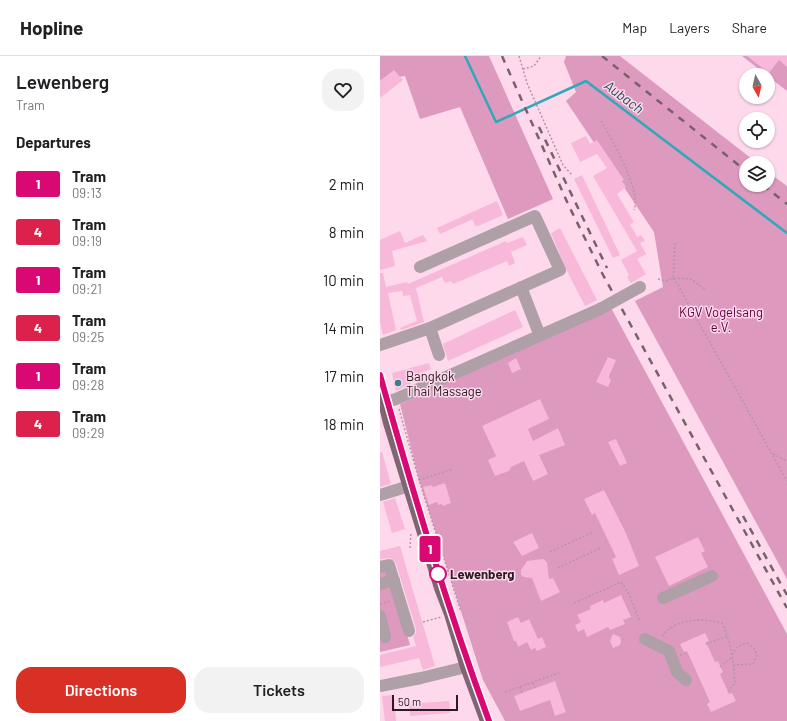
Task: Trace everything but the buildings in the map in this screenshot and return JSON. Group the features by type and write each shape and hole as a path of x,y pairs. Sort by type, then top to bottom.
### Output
{"main road":[{"path":"380,386 384,403 385,424 414,483 440,588 456,613 466,667 486,721"}],"street":[{"path":"380,345 430,328 560,270 535,216 420,267"},
{"path":"522,287 540,336"},
{"path":"384,403 600,309 640,287"},
{"path":"430,328 439,355"},
{"path":"380,495 414,483"},
{"path":"380,567 389,565 409,631"},
{"path":"663,598 712,576"},
{"path":"380,584 394,580"},
{"path":"380,616 385,637"},
{"path":"645,639 669,651 677,672 686,680"},
{"path":"380,686 436,675 466,667"}],"path":[{"path":"519,56 527,83 563,165 572,175"},
{"path":"522,69 534,66 541,56"},
{"path":"601,121 622,161 632,185 635,198 634,210"},
{"path":"675,243 673,278 787,481"},
{"path":"658,279 666,282 673,278 691,279 706,290"},
{"path":"396,399 414,483 456,613 423,622"},
{"path":"772,453 787,461"},
{"path":"414,483 453,469"},
{"path":"550,552 592,532"},
{"path":"558,568 600,548"},
{"path":"574,603 621,582 629,594 640,622"},
{"path":"658,645 663,635 671,627 687,621 706,619 722,623 728,636 734,665 734,684 728,691"},
{"path":"706,644 728,636"},
{"path":"720,667 732,656 735,648 741,644 747,643 754,648 757,656 753,664 734,665"},
{"path":"505,692 559,673"},
{"path":"533,682 535,688"},
{"path":"520,687 522,693"}],"green space":[{"path":"380,56 489,56 553,199 508,219 460,107 420,119 405,76 380,80"},
{"name":"KGV Vogelsang e.V.","path":"566,56 620,56 748,156 739,156 739,192 775,192 775,177 787,186 787,579 635,301 663,287 654,232 566,101 576,92 564,62"},
{"path":"742,56 787,56 787,91 775,82 775,68 757,68"},
{"path":"610,306 787,634 787,721 505,721 483,680 419,480 400,404"},
{"path":"387,564 410,645 380,652 380,566"}],"waterway":[{"name":"Aubach","path":"465,56 496,122 586,81 787,233"}],"tram line":[{"path":"380,375 431,549 489,721"},
{"name":"1","path":"380,375 424,531 468,666 489,721"},
{"path":"380,396 395,448"},
{"path":"442,605 454,641"}],"railway":[{"path":"502,56 568,204 602,273 787,608"},
{"path":"602,56 739,165"},
{"path":"539,127 607,268"},
{"path":"772,192 787,204"},
{"path":"743,516 787,595"}],"place":[{"name":"Bangkok Thai Massage","path":"398,383"},
{"name":"Lewenberg","path":"438,574"}]}
